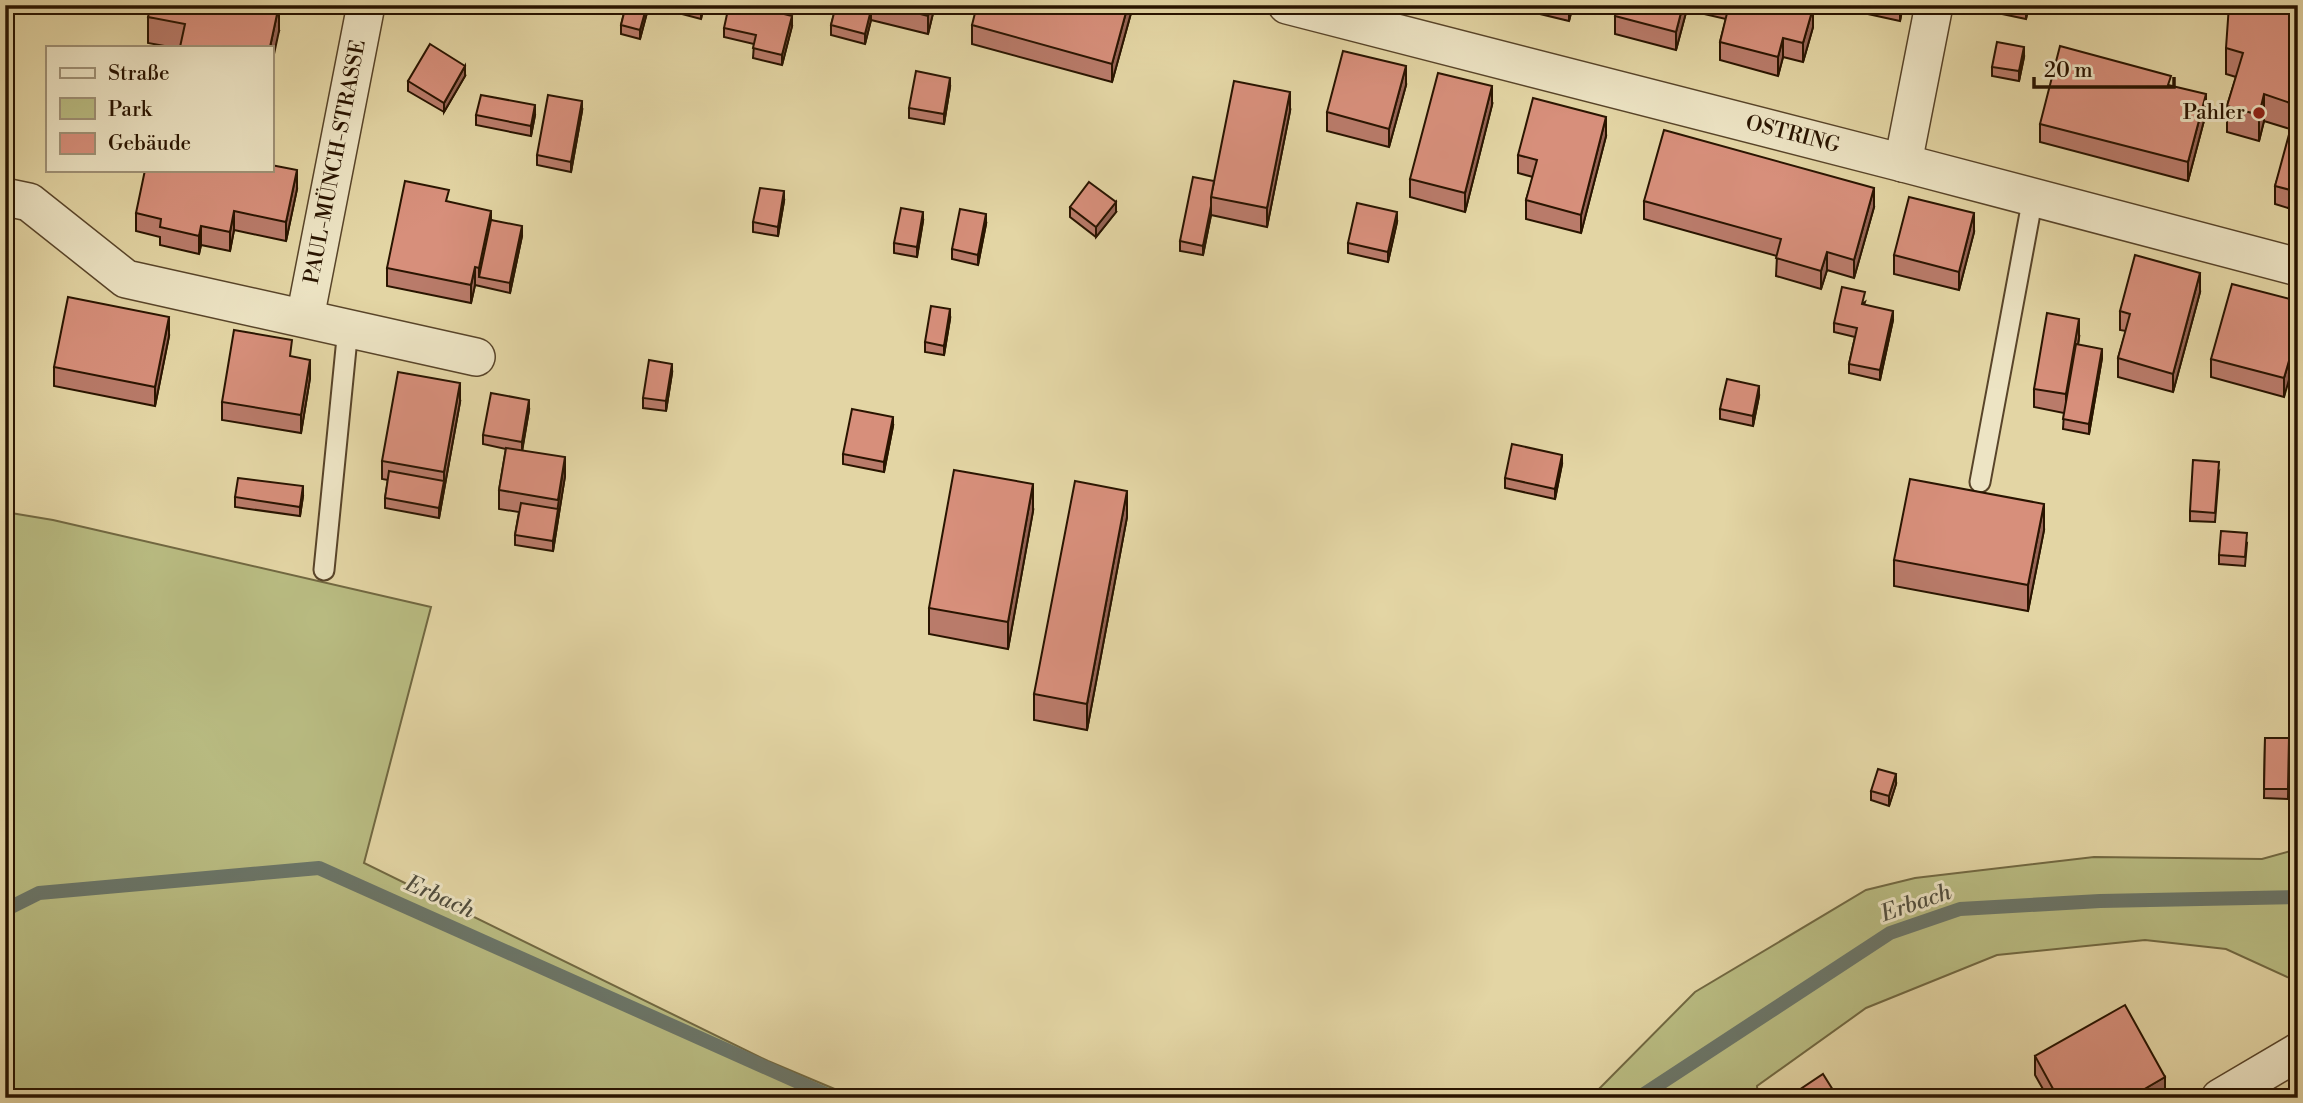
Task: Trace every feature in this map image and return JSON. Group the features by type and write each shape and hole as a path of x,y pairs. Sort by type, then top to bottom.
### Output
{"street":[{"name":"PAUL-MÜNCH-STRASSE","path":"305,318 366,5"},
{"name":"OSTRING","path":"1287,5 2298,267"},
{"path":"1903,163 1934,5"},
{"path":"5,197 29,202 126,279 475,357"},
{"path":"2220,1098 2298,1052"}],"lane":[{"path":"1980,482 2033,197"},
{"path":"324,570 348,328"}],"green space":[{"path":"5,512 53,520 431,607 364,863 768,1061 856,1098 5,1098"},
{"path":"2298,849 2298,982 2226,949 2145,940 1997,955 1866,1008 1757,1086 1758,1098 1590,1098 1695,992 1866,890 1915,878 2094,857 2262,859"}],"building":[{"path":"151,5 279,5 270,46 180,46 185,24 148,17"},
{"path":"626,5 647,5 640,30 621,25"},
{"path":"729,5 748,5 792,16 782,55 753,48 756,35 724,28"},
{"path":"836,5 852,5 871,10 865,34 831,25"},
{"path":"886,5 930,5 928,16"},
{"path":"977,5 1128,5 1112,64 972,25"},
{"path":"1618,5 1683,5 1676,32 1615,16"},
{"path":"1709,5 1729,5 1728,10"},
{"path":"1729,5 1801,5 1813,8 1803,43 1783,38 1778,57 1720,42"},
{"path":"2229,5 2298,5 2298,77 2290,103 2264,94 2259,115 2227,106 2243,53 2226,48"},
{"path":"1997,42 2024,47 2019,71 1992,67"},
{"path":"430,44 465,66 444,103 408,81"},
{"path":"2060,46 2171,76 2168,85 2206,94 2188,162 2040,124"},
{"path":"1343,51 1406,66 1389,129 1327,112"},
{"path":"916,71 950,78 944,114 909,108"},
{"path":"1438,73 1492,86 1465,193 1410,179"},
{"path":"1234,81 1290,92 1267,208 1211,197"},
{"path":"481,95 535,105 531,126 476,115"},
{"path":"548,95 582,101 571,162 537,155"},
{"path":"1533,98 1606,117 1581,215 1526,200 1537,160 1518,155"},
{"path":"2294,116 2298,117 2298,192 2275,186"},
{"path":"1664,130 1874,188 1854,260 1827,252 1821,271 1776,258 1781,239 1644,201"},
{"path":"273,165 297,170 286,222 234,211 230,232 201,226 199,236 160,227 161,219 136,213 145,172 273,172"},
{"path":"1193,177 1214,181 1203,246 1180,241"},
{"path":"405,181 449,190 446,201 491,211 479,268 475,267 471,285 387,268"},
{"path":"1089,182 1116,202 1096,227 1070,207"},
{"path":"760,188 784,191 778,227 753,222"},
{"path":"1909,197 1974,213 1959,272 1894,255"},
{"path":"1357,203 1397,212 1388,252 1348,243"},
{"path":"901,208 923,212 917,247 894,243"},
{"path":"960,209 986,214 978,255 952,249"},
{"path":"491,220 522,226 510,283 479,277"},
{"path":"2135,255 2200,273 2173,374 2118,358 2130,314 2120,311"},
{"path":"2232,284 2298,301 2298,330 2284,378 2211,359"},
{"path":"1842,287 1865,292 1862,304 1893,311 1880,370 1849,364 1857,328 1834,323"},
{"path":"68,297 169,317 155,387 54,367"},
{"path":"931,306 950,309 944,346 925,342"},
{"path":"2047,313 2079,319 2066,394 2034,389"},
{"path":"234,330 292,340 290,356 310,360 301,415 222,402"},
{"path":"2076,344 2102,349 2089,424 2063,419"},
{"path":"649,360 672,364 666,401 643,398"},
{"path":"398,372 460,383 444,472 382,461"},
{"path":"1727,379 1759,386 1753,416 1720,409"},
{"path":"491,393 529,400 522,442 483,435"},
{"path":"852,409 893,417 884,462 843,454"},
{"path":"1512,444 1562,455 1555,489 1505,478"},
{"path":"506,448 565,457 558,500 499,490"},
{"path":"2193,460 2219,462 2215,513 2190,511"},
{"path":"954,470 1033,484 1008,622 929,608"},
{"path":"389,471 444,481 439,508 385,498"},
{"path":"238,478 303,486 300,507 235,497"},
{"path":"1910,479 2044,504 2028,585 1894,560"},
{"path":"1075,481 1127,491 1087,704 1034,694"},
{"path":"521,503 558,509 553,541 515,535"},
{"path":"2221,531 2247,533 2245,557 2219,555"},
{"path":"2265,738 2289,738 2288,789 2264,789"},
{"path":"1878,769 1896,774 1889,796 1871,791"},
{"path":"2125,1005 2165,1077 2129,1098 2058,1098 2035,1056"},
{"path":"1823,1074 1838,1098 1796,1098 1793,1094"}],"waterway":[{"name":"Erbach","path":"5,910 39,893 319,868 834,1098"},
{"name":"Erbach","path":"1638,1098 1890,933 1960,909 2100,901 2298,897"}],"place":[{"name":"Pahler","path":"2259,113"}]}
